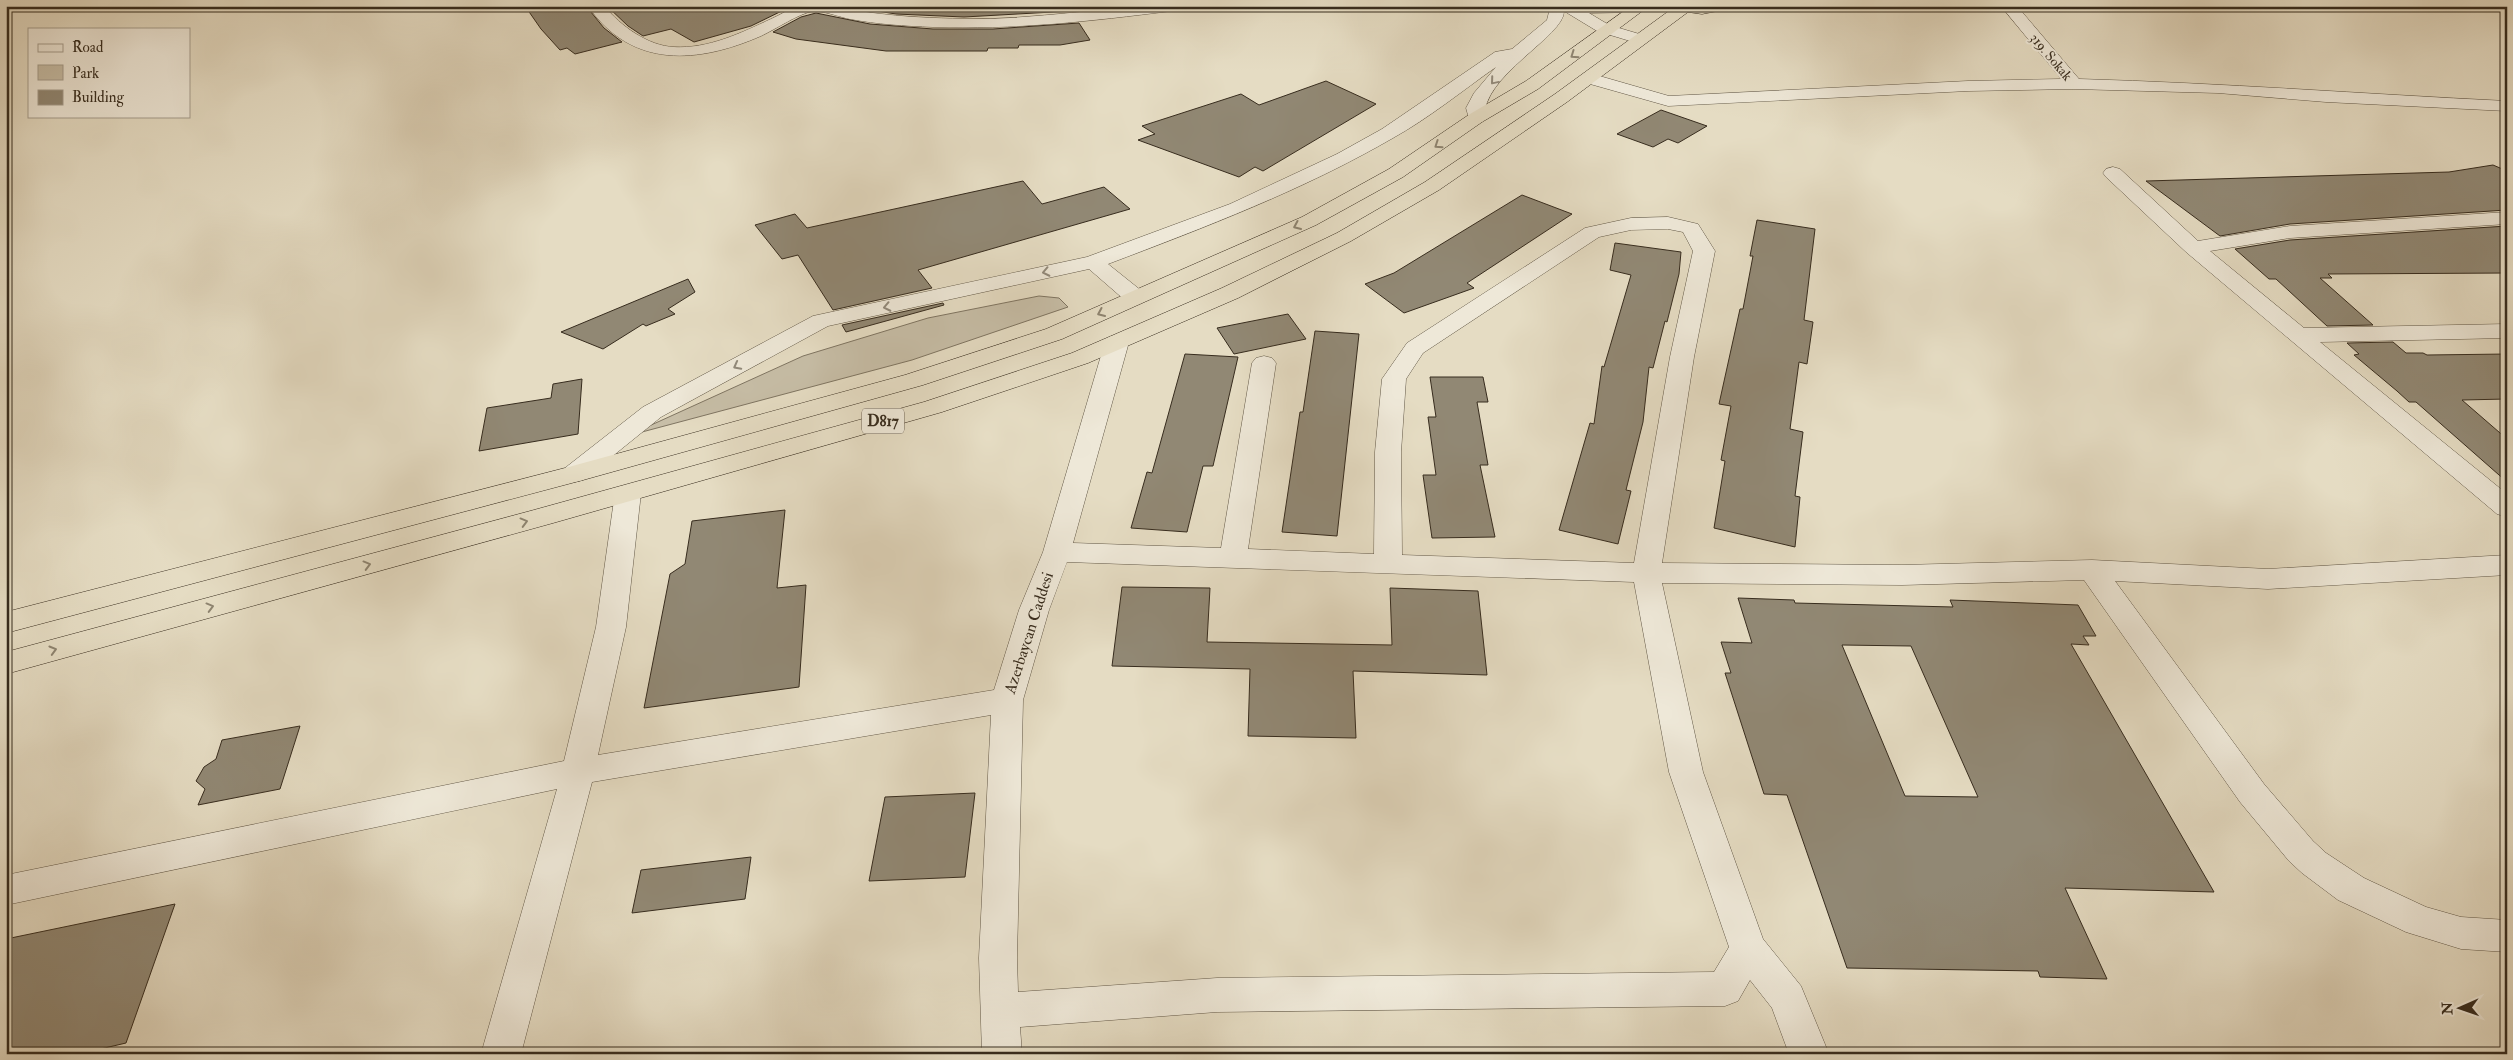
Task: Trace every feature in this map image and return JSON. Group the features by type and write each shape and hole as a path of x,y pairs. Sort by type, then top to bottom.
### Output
{"highway":[{"path":"1683,7 1702,9 1724,6"},
{"name":"D817","path":"6,623 574,474 914,380 1054,334 1309,221 1396,173 1476,118 1532,84 1606,29 1641,7"},
{"name":"D817","path":"6,663 628,493 933,407 1080,358 1230,293 1344,237 1432,186 1589,78 1683,7"}],"street":[{"path":"596,6 613,25 646,46 664,51 684,51 720,46 812,6 841,14 967,25 1068,20 1171,6"},
{"path":"1476,118 1475,108 1480,97 1518,53 1547,28 1556,17 1553,6"},
{"path":"1569,6 1599,9 1641,7"},
{"path":"1569,6 1606,29 1640,40"},
{"name":"319. Sokak","path":"2009,6 2074,84"},
{"path":"1547,28 1606,29"},
{"path":"574,474 652,412 821,321 1093,262 1237,208 1319,170 1388,132 1501,56 1518,53"},
{"path":"1589,78 1668,101 1968,86 2074,84 2209,88 2326,97 2507,106"},
{"path":"2113,173 2193,248 2507,508"},
{"path":"2193,248 2290,232 2507,218"},
{"path":"1388,564 1388,452 1394,379 1415,348 1592,232 1631,224 1668,223 1691,228 1704,251 1682,358 1646,573 1686,772 1748,948 1787,998 1809,1054"},
{"path":"1093,262 1134,297"},
{"path":"2300,335 2507,331"},
{"name":"Azerbaycan Caddesi","path":"1002,1054 998,958 1007,700 1034,610 1057,552 1117,342"},
{"path":"1233,558 1264,363"},
{"path":"501,1054 578,770 611,627 628,493"},
{"path":"1057,552 1646,573 1902,575 2092,570 2268,579 2507,565"},
{"path":"2092,570 2252,794 2307,857 2351,889 2419,921 2461,933 2507,936"},
{"path":"6,890 578,770 1007,700"},
{"path":"1000,1011 1217,995 1725,989 1748,948"}],"green space":[{"path":"1039,296 1059,298 1068,307 912,360 627,436 803,356 928,318"}],"building":[{"path":"525,6 586,6 604,28 622,42 575,54 567,48 560,50 541,29"},
{"path":"607,6 792,6 751,26 694,42 671,29 643,36 628,26"},
{"path":"846,6 1068,6 1071,11 964,17 896,14"},
{"path":"816,13 870,24 933,29 993,29 1079,23 1090,40 1060,45 1019,45 1018,48 988,48 987,51 886,51 796,39 773,32 801,17"},
{"path":"1326,81 1376,104 1263,171 1255,167 1239,177 1138,140 1155,134 1142,126 1241,94 1259,105"},
{"path":"1661,110 1707,126 1678,143 1668,139 1653,147 1617,134"},
{"path":"2493,165 2507,171 2507,210 2290,224 2220,236 2146,181 2449,172"},
{"path":"1023,181 1042,204 1104,187 1130,209 918,270 932,288 833,310 798,255 782,259 755,225 795,214 807,228"},
{"path":"1522,195 1572,214 1467,283 1474,288 1404,313 1365,284 1394,273"},
{"path":"1757,220 1815,229 1804,320 1813,322 1807,364 1799,362 1790,429 1803,432 1795,496 1800,497 1795,547 1714,528 1725,461 1721,460 1731,406 1719,404 1740,309 1743,309 1753,256 1750,256"},
{"path":"2507,226 2507,273 2328,274 2332,278 2320,278 2373,325 2327,326 2276,279 2269,279 2235,249 2290,240"},
{"path":"1615,243 1681,252 1679,274 1667,322 1665,321 1653,368 1649,367 1643,422 1626,490 1631,491 1618,544 1559,530 1590,423 1594,424 1602,366 1604,367 1631,275 1610,270"},
{"path":"688,279 695,292 668,309 675,314 646,326 643,324 603,349 561,332"},
{"path":"943,303 944,305 846,332 842,325"},
{"path":"1288,314 1306,339 1234,354 1217,328"},
{"path":"1315,331 1359,334 1337,536 1282,532 1300,412 1303,412"},
{"path":"2393,342 2406,353 2423,353 2427,355 2507,354 2507,399 2462,400 2507,439 2507,482 2416,402 2409,402 2354,355 2359,354 2347,343"},
{"path":"1185,354 1238,357 1213,466 1203,466 1187,532 1131,528 1147,472 1152,473"},
{"path":"1430,377 1483,377 1488,402 1477,402 1488,465 1480,465 1495,537 1432,538 1423,475 1436,475 1428,417 1436,417"},
{"path":"582,379 578,434 479,451 487,408 551,398 553,384"},
{"path":"785,510 777,588 806,585 799,687 644,708 670,574 685,564 692,521"},
{"path":"1122,587 1210,588 1207,642 1392,645 1390,588 1478,591 1487,675 1353,671 1356,738 1248,736 1250,669 1112,666"},
{"path":"1738,598 1794,600 1795,603 1953,607 1950,600 2078,605 2096,636 2083,636 2089,645 2071,644 2214,892 2065,888 2107,979 2040,977 2038,971 1847,968 1787,795 1764,794 1725,673 1731,673 1721,642 1752,643","holes":["1842,645 1911,646 1978,797 1905,796"]},
{"path":"300,726 280,789 198,805 205,789 196,781 204,767 216,759 222,740"},
{"path":"975,793 965,877 869,881 885,797"},
{"path":"751,857 745,899 632,913 641,870"},
{"path":"175,904 126,1043 79,1054 6,1054 6,939"}]}
